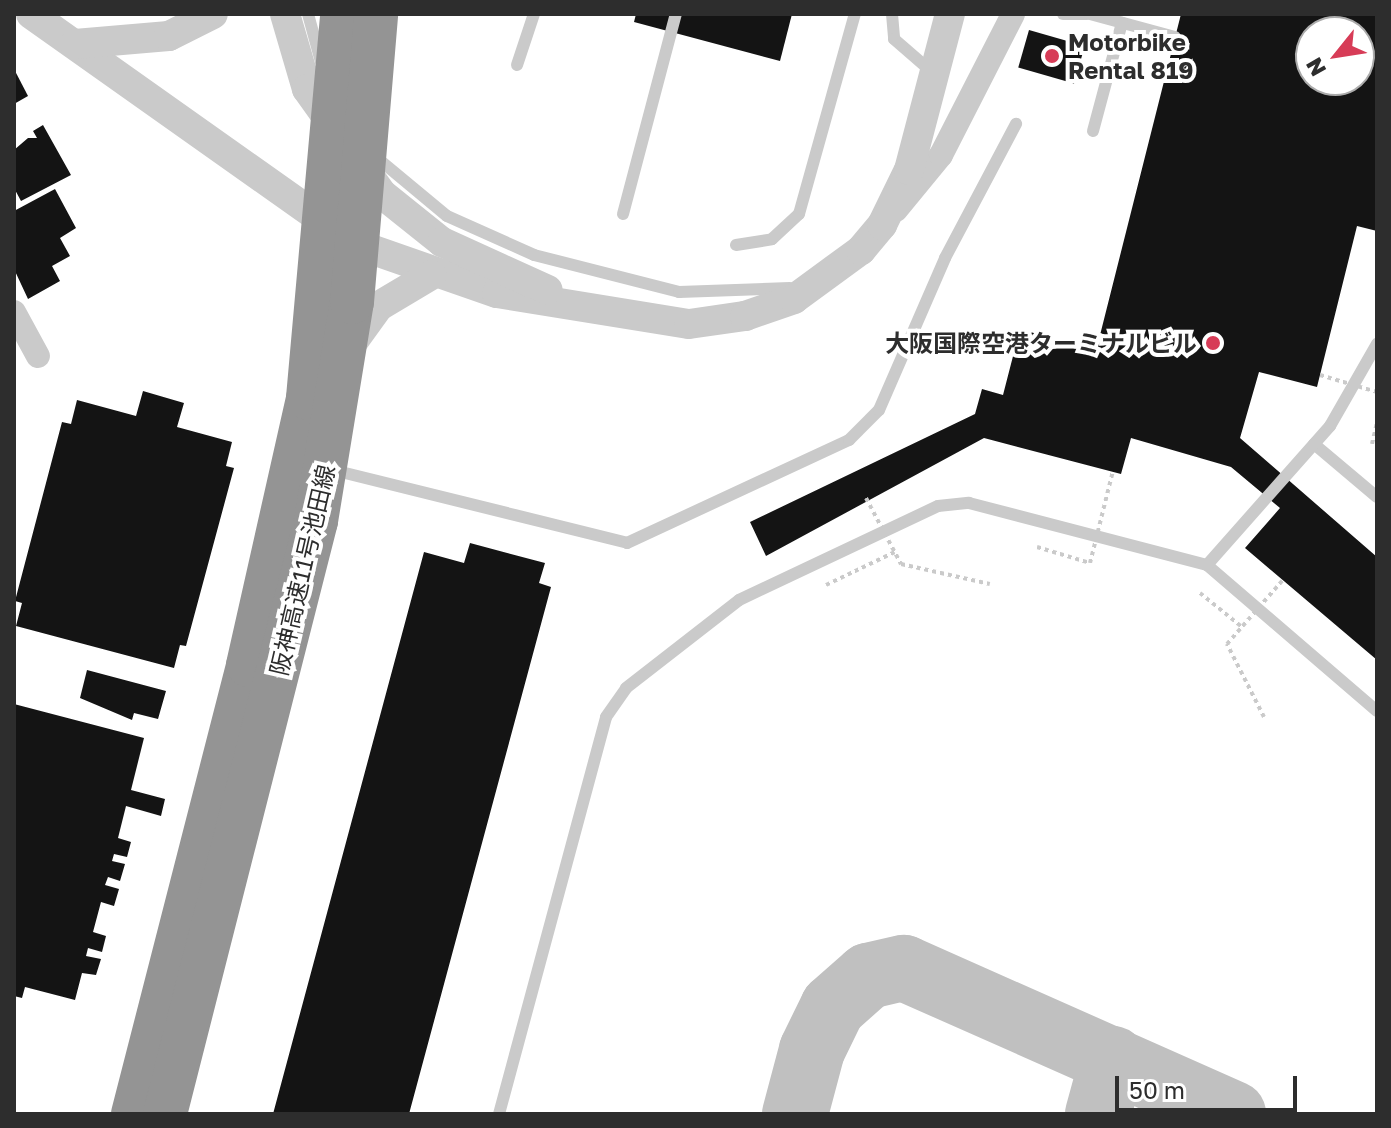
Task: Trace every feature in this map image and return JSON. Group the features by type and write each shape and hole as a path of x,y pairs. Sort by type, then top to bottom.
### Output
{"highway":[{"name":"阪神高速11号池田線","path":"133,1114 248,665 308,398 342,14"},
{"name":"阪神高速11号池田線","path":"165,1114 319,507 352,302 376,14"}],"street":[{"path":"31,14 356,244 431,275 497,293 568,300 689,324 745,316 817,286 882,225 941,155 1013,14"},
{"path":"75,44 169,36 213,14"},
{"path":"285,14 307,89 357,166 400,210 442,242 568,300"},
{"path":"882,225 909,170 950,14"},
{"path":"146,1114 340,370 356,244 357,166"},
{"path":"340,370 358,330 379,306 431,275"},
{"path":"14,312 38,356"}],"lane":[{"path":"308,14 329,83 372,152 427,203 486,238 679,292 817,286"},
{"path":"517,65 534,14"},
{"path":"623,214 676,14"},
{"path":"736,245 772,239 799,214 855,14"},
{"path":"892,14 894,39 934,74"},
{"path":"1063,14 1089,14 1175,37"},
{"path":"1093,131 1122,23"},
{"path":"314,465 606,542 637,541 861,432 884,401 941,277 945,258 1016,124"},
{"path":"1207,565 1314,444 1377,344"},
{"path":"1314,444 1377,497"},
{"path":"499,1114 612,703 729,608 833,553 954,502 1207,565 1377,711"}],"path":[{"path":"1320,375 1377,392"},
{"path":"1372,444 1377,422"},
{"path":"1037,547 1090,563 1113,471"},
{"path":"866,498 901,564 990,584"},
{"path":"826,585 895,552"},
{"path":"1264,717 1227,644 1282,581"},
{"path":"1200,593 1242,627"}],"building":[{"path":"636,14 792,14 780,61 634,22"},
{"name":"大阪国際空港ターミナルビル","path":"1181,14 1377,14 1377,231 1357,226 1317,387 1259,372 1240,438 1377,557 1377,660 1245,548 1280,508 1231,467 1131,438 1121,474 984,438 766,556 750,522 975,414 982,389 1003,395 1020,329 1096,351"},
{"name":"Motorbike Rental 819","path":"1029,30 1085,46 1074,83 1018,67"},
{"path":"14,69 28,96 14,104"},
{"path":"43,125 71,175 21,201 14,188 14,150 28,138 37,138 33,131"},
{"path":"55,189 76,228 60,238 70,256 52,266 60,281 28,299 14,269 14,211"},
{"path":"143,391 184,403 177,427 232,442 226,466 234,468 186,646 180,645 174,668 16,626 22,603 15,601 62,422 71,424 77,400 136,416"},
{"path":"470,543 545,563 539,583 551,587 409,1114 273,1114 424,552 464,563"},
{"path":"87,670 166,691 158,719 134,713 132,720 80,698"},
{"path":"14,704 144,738 131,790 165,799 161,816 126,806 118,838 131,842 127,857 114,854 112,861 125,864 120,881 108,877 105,885 119,889 114,906 101,902 93,932 106,936 102,952 88,948 86,956 101,959 96,975 82,973 75,1000 25,987 22,998 14,996"}],"taxiway":[{"path":"795,1114 812,1050 833,1007 868,976 904,968 1233,1114"},
{"path":"1098,1114 1113,1059"}],"place":[{"name":"Motorbike Rental 819","path":"1052,56"},
{"name":"大阪国際空港ターミナルビル","path":"1213,343"}]}
